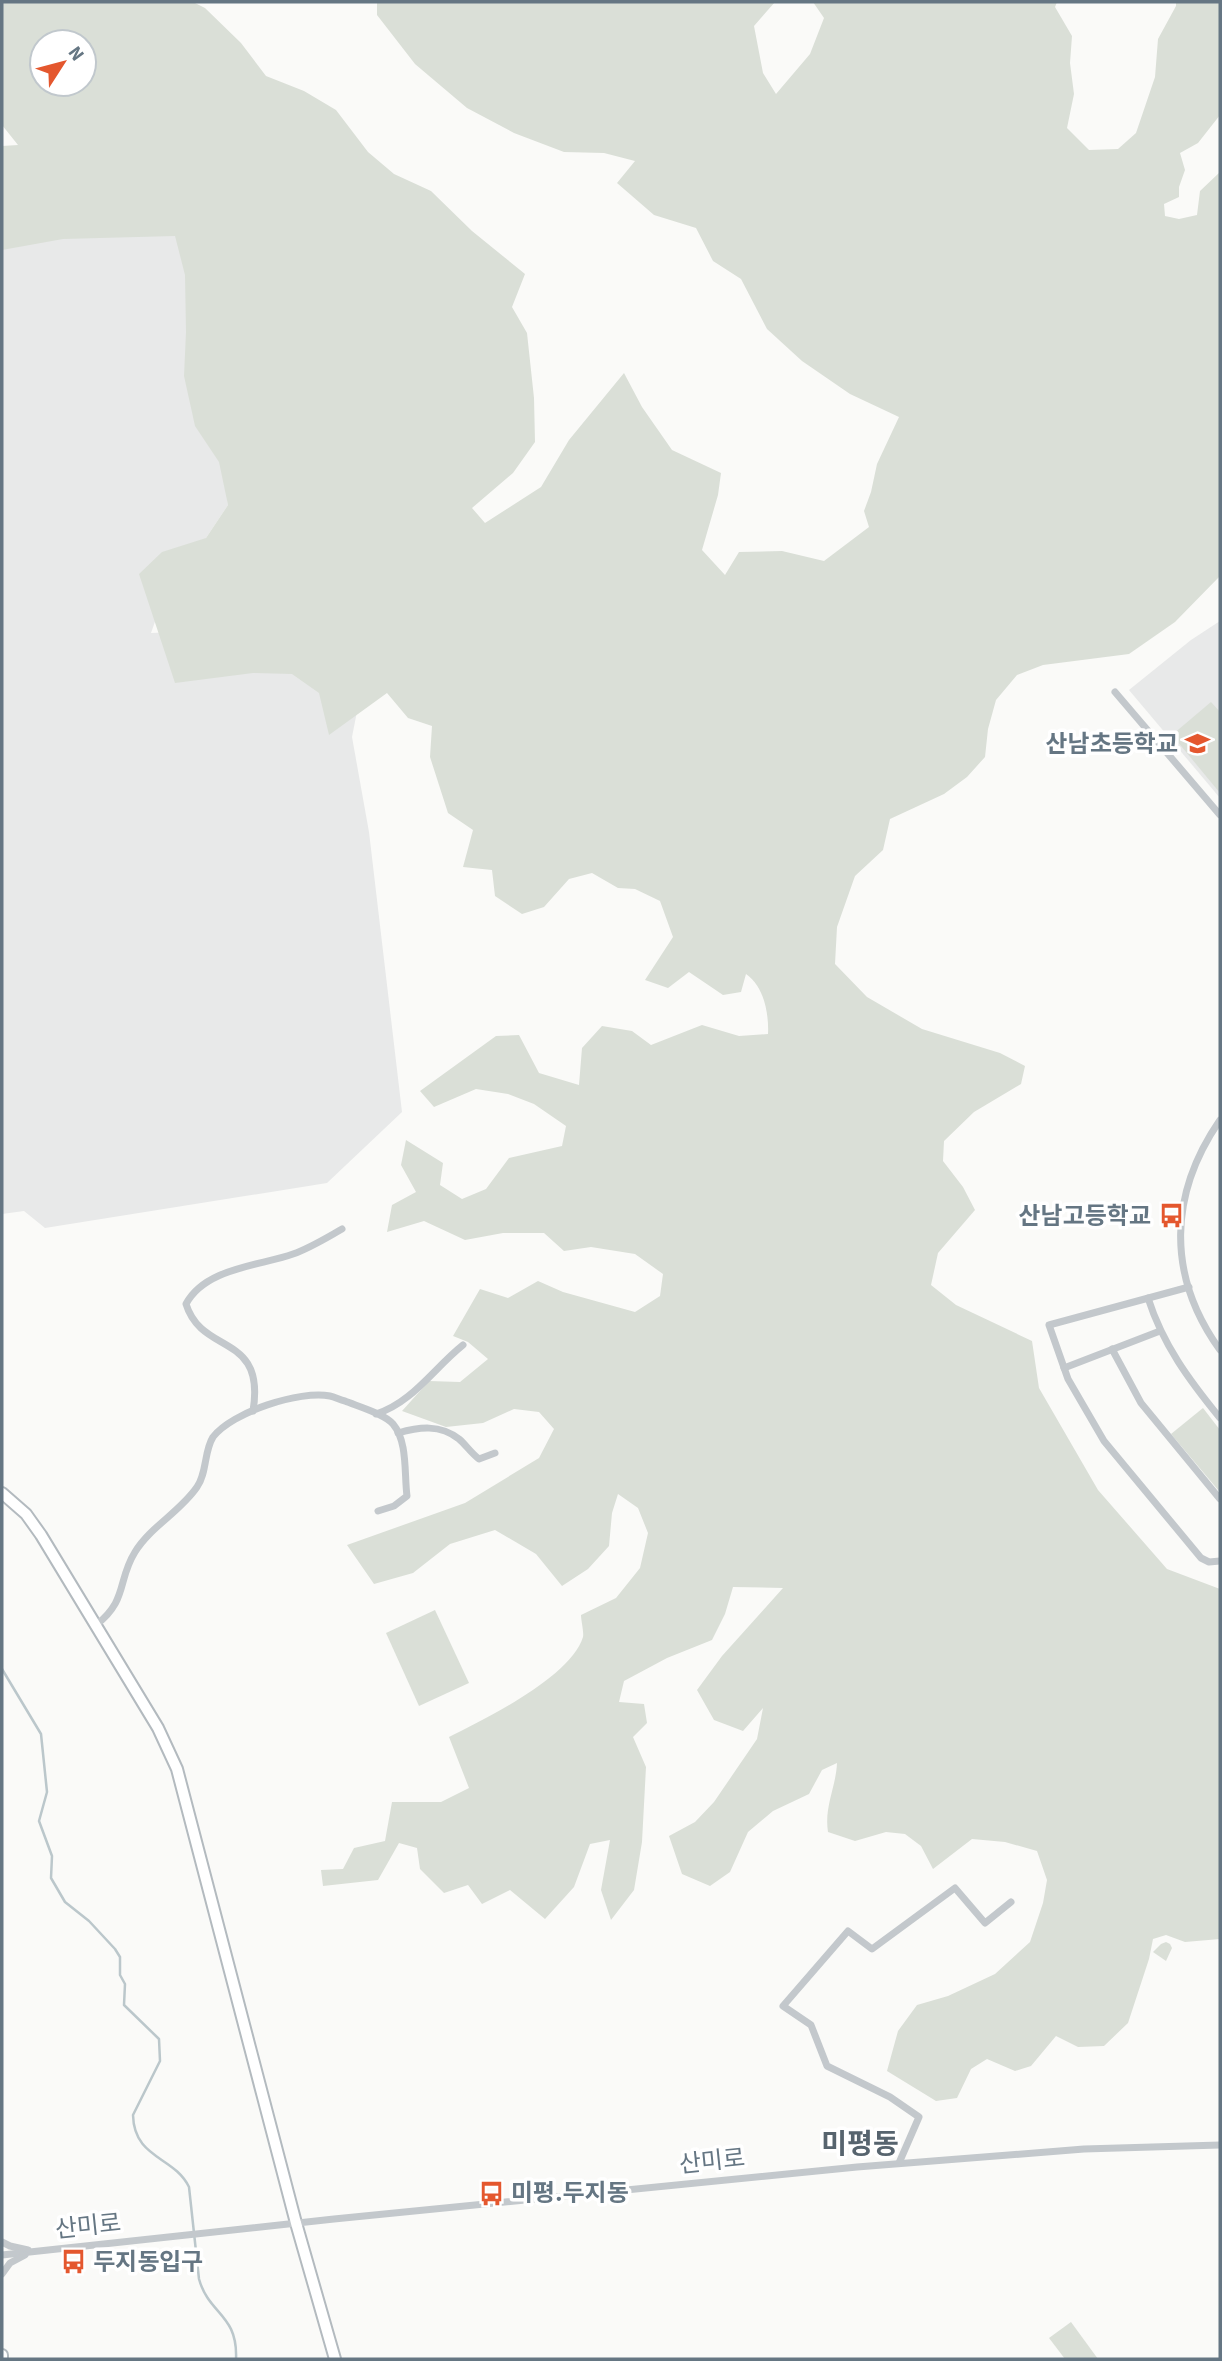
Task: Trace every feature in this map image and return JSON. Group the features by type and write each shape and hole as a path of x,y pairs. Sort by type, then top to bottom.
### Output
{"street":[{"path":"1115,692 1220,815"},
{"path":"1220,1120 1203,1144 1190,1174 1182,1211 1181,1255 1197,1310 1220,1350"},
{"path":"253,1412 256,1394 249,1362 200,1325 186,1304 190,1297 213,1279 230,1270 293,1254 342,1229"},
{"path":"1189,1287 1049,1325 1064,1368 1085,1412 1104,1441 1201,1558 1209,1562 1220,1561"},
{"path":"1148,1298 1160,1331 1184,1373 1220,1418"},
{"path":"1064,1368 1160,1331"},
{"path":"375,1414 390,1410 404,1401 444,1360 463,1345"},
{"path":"1112,1349 1140,1403 1220,1499"},
{"path":"96,1625 117,1605 133,1555 198,1486 212,1439 222,1428 253,1412 285,1400 331,1396 392,1422 404,1452 407,1496 394,1506 378,1511"},
{"path":"398,1433 432,1428 458,1439 479,1459 495,1453"},
{"path":"2,1493 34,1524 158,1728 177,1769 296,2223 335,2359"},
{"path":"899,2163 919,2117 890,2097 827,2066 811,2025 783,2006 848,1931 872,1949 955,1888 985,1923 1011,1902"},
{"name":"산미로","path":"2,2255 899,2163 1084,2149 1220,2145"},
{"path":"2,2242 36,2251"},
{"path":"2,2274 10,2263 36,2251"}],"shaded area":[{"path":"2,2 193,2 205,8 241,43 266,76 304,91 336,110 368,152 394,174 431,191 472,231 525,274 512,307 527,333 534,398 535,442 513,473 472,508 485,523 541,487 569,440 624,373 642,407 672,450 721,473 718,495 702,550 725,575 739,552 782,551 824,561 869,527 864,511 877,464 899,417 850,394 802,361 767,329 741,279 713,261 696,228 654,215 617,183 635,161 604,153 564,152 514,133 467,108 415,64 377,15 377,2 775,2 754,26 763,73 776,94 810,54 824,18 813,2 1057,2 1055,7 1072,36 1070,63 1074,94 1067,128 1089,150 1118,149 1136,133 1155,77 1158,39 1176,2 1220,2 1220,115 1198,143 1180,153 1185,170 1179,187 1179,197 1164,204 1165,216 1179,219 1197,215 1200,191 1220,172 1220,576 1175,622 1129,654 1043,665 1017,675 996,700 988,729 985,757 967,777 944,794 890,819 883,850 855,876 837,927 835,964 867,997 922,1029 1000,1053 1025,1066 1021,1084 974,1112 944,1141 943,1161 963,1187 975,1210 938,1253 931,1285 956,1305 1032,1341 1039,1388 1098,1490 1167,1569 1220,1589 1220,1939 1185,1942 1166,1935 1153,1939 1128,2023 1104,2046 1078,2047 1056,2036 1031,2066 1015,2071 987,2059 971,2069 957,2098 936,2101 887,2071 898,2031 917,2005 948,1996 995,1974 1030,1942 1043,1903 1047,1880 1037,1851 1005,1842 972,1839 933,1869 921,1846 905,1834 886,1832 855,1841 828,1832 828,1814 837,1763 822,1770 809,1794 773,1811 748,1832 730,1872 710,1886 682,1874 669,1836 695,1822 714,1802 757,1739 763,1708 743,1731 714,1720 697,1690 722,1656 783,1588 733,1587 725,1614 712,1640 667,1658 624,1681 619,1702 644,1704 647,1723 633,1737 646,1767 642,1842 634,1890 611,1920 601,1890 610,1840 590,1844 574,1887 545,1919 510,1890 482,1904 468,1885 444,1893 420,1869 417,1848 399,1843 378,1880 323,1886 321,1870 343,1869 354,1848 385,1841 392,1802 441,1802 469,1788 449,1737 525,1695 562,1667 583,1637 581,1615 616,1598 640,1568 648,1533 638,1508 618,1494 612,1513 609,1546 588,1569 562,1586 536,1554 495,1530 450,1544 413,1573 374,1584 347,1545 465,1503 539,1458 554,1429 539,1412 514,1409 483,1423 446,1427 402,1411 429,1381 460,1382 488,1359 468,1342 453,1336 480,1289 508,1298 538,1281 563,1292 635,1312 660,1296 663,1274 635,1254 591,1247 564,1251 544,1233 503,1233 465,1240 424,1221 387,1232 392,1205 416,1192 401,1165 406,1140 443,1163 440,1185 462,1199 486,1189 509,1158 562,1146 566,1126 534,1104 508,1094 476,1089 434,1107 420,1091 496,1036 519,1035 539,1073 579,1085 582,1048 602,1026 632,1031 651,1045 702,1025 739,1036 768,1034 768,1018 761,993 746,974 741,992 723,995 689,972 668,988 645,980 673,937 660,901 635,889 618,888 592,873 569,879 544,907 522,914 495,896 492,870 463,867 473,830 448,813 430,757 432,726 408,718 387,693 329,735 319,693 292,674 253,673 175,683 139,574 162,552 206,538 228,505 219,462 195,426 184,376 185,275 175,236 63,239 2,250 2,146 18,145 2,125"},
{"path":"180,229 220,429 228,505 206,538 174,567 151,633 201,631 302,649 363,681 352,737 369,832 402,1112 327,1183 45,1228 24,1211 2,1214 2,243"},
{"name":"산남초등학교","path":"1220,621 1220,798 1129,690 1191,640"},
{"path":"1211,702 1220,712 1220,793 1172,735"},
{"path":"1203,1408 1220,1430 1219,1491 1171,1434"},
{"path":"435,1610 469,1683 419,1706 386,1633"},
{"path":"1166,1942 1172,1948 1166,1961 1153,1952"},
{"path":"1071,2322 1098,2359 1065,2359 1049,2338"}],"waterway":[{"path":"2,1669 41,1734 47,1792 39,1821 52,1856 51,1878 65,1902 89,1921 115,1949 120,1957 120,1975 125,1984 124,2005 159,2039 160,2061 133,2115 135,2129 147,2149 174,2169 189,2187 199,2279 209,2300 228,2323 235,2344 236,2359"}],"place":[{"name":"산남초등학교","path":"1198,744"},
{"name":"산남고등학교","path":"1171,1216"},
{"name":"미평.두지동","path":"491,2193"},
{"name":"두지동입구","path":"73,2262"}],"district":[{"name":"미평동","path":"860,2143"}]}
